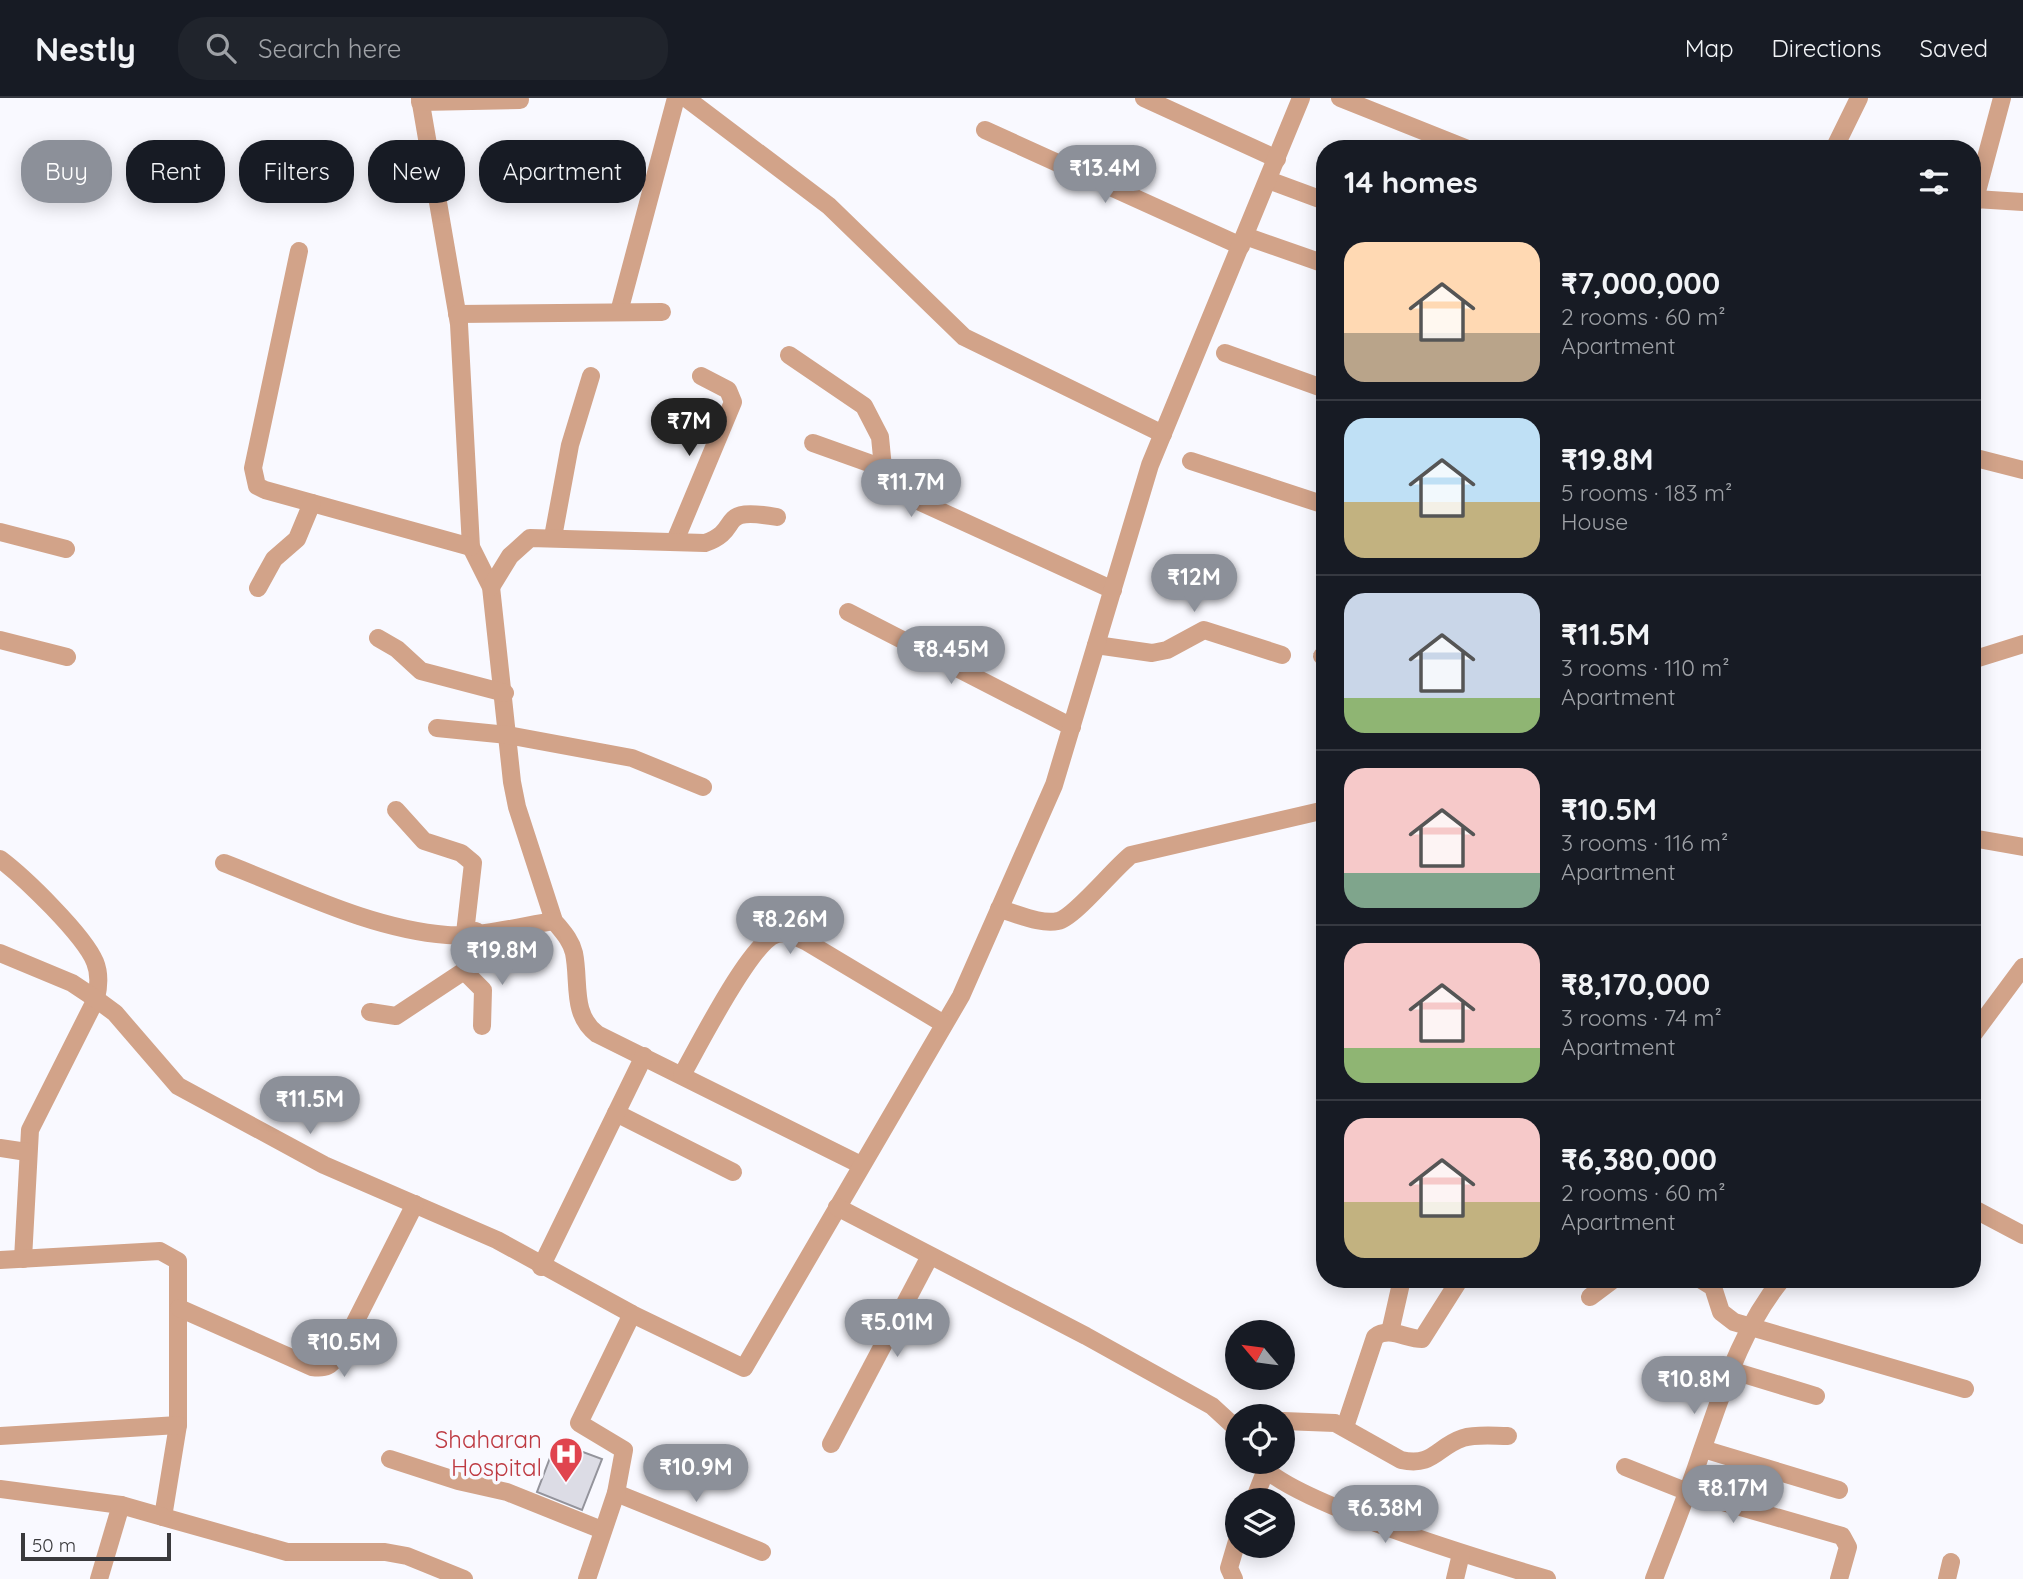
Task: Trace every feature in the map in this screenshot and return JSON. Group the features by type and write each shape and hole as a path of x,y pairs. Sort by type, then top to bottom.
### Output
{"street":[{"path":"619,312 676,98"},
{"path":"686,98 829,206 964,337 1163,434"},
{"path":"1144,98 1277,159"},
{"path":"0,953 72,983 115,1013 178,1086 324,1165 497,1240 632,1314 744,1368 961,996 1054,785 1163,434 1301,98"},
{"path":"1340,98 1445,140"},
{"path":"1838,140 1859,98"},
{"path":"1981,178 2002,98"},
{"path":"520,100 420,100 457,314 471,547 491,587 517,807 554,921 567,936 573,952 580,1011 585,1025 597,1034 861,1165"},
{"path":"985,130 1243,241 1316,261"},
{"path":"1268,180 1316,198"},
{"path":"1981,204 2023,202"},
{"path":"299,251 253,477 257,486 471,547"},
{"path":"457,314 662,312"},
{"path":"1224,354 1316,386"},
{"path":"789,355 864,406 880,437 884,478 894,490 1113,590"},
{"path":"553,537 570,445 592,376"},
{"path":"675,541 733,402 728,390 701,376"},
{"path":"813,443 883,468"},
{"path":"1981,459 2023,470"},
{"path":"1191,461 1316,502"},
{"path":"258,588 274,559 297,539 312,503"},
{"path":"491,587 520,545 530,538 705,543 714,540 734,516 741,513 777,517"},
{"path":"0,532 66,549"},
{"path":"848,612 1072,727"},
{"path":"1096,645 1152,653 1167,650 1205,630 1282,655"},
{"path":"378,638 390,644 421,671 505,693"},
{"path":"0,640 67,657"},
{"path":"1981,657 2023,644"},
{"path":"437,728 508,735 632,758 703,788"},
{"path":"370,1012 396,1016 464,971 471,960 473,863 461,853 424,841 396,810"},
{"path":"999,909 1058,921 1071,915 1111,870 1131,855 1316,812"},
{"path":"1981,840 2023,847"},
{"path":"0,859 31,884 94,958 99,986 96,999 38,1108 27,1152 23,1259"},
{"path":"224,863 371,919 413,930 451,935 554,921"},
{"path":"682,1075 756,948 779,933 789,933 807,942 944,1024"},
{"path":"1981,1024 2023,967"},
{"path":"464,971 483,990 482,1026"},
{"path":"541,1266 645,1056"},
{"path":"617,1114 733,1172"},
{"path":"0,1148 27,1152"},
{"path":"179,1308 312,1367 323,1369 332,1364 339,1354 415,1205"},
{"path":"837,1206 1087,1336 1212,1406 1225,1416"},
{"path":"1981,1213 2023,1235"},
{"path":"0,1260 160,1251 178,1261 178,1425 163,1517"},
{"path":"831,1444 930,1256"},
{"path":"1390,1332 1400,1288"},
{"path":"1345,1427 1375,1337 1381,1332 1390,1332 1422,1339 1454,1288"},
{"path":"1590,1297 1602,1288"},
{"path":"1713,1288 1717,1305 1728,1319 1965,1389"},
{"path":"1654,1579 1748,1326 1775,1288"},
{"path":"587,1579 616,1493 624,1450 579,1423 632,1314"},
{"path":"1730,1370 1816,1396"},
{"path":"1295,1421 1335,1423 1386,1452 1413,1463 1425,1462 1467,1437 1508,1436"},
{"path":"0,1436 178,1425"},
{"path":"1703,1449 1839,1490"},
{"path":"390,1459 458,1481 507,1492 603,1530"},
{"path":"1625,1467 1688,1492 1842,1536 1848,1547 1839,1579"},
{"path":"1272,1474 1294,1490 1461,1554 1537,1578"},
{"path":"0,1489 121,1505 287,1552 385,1552 407,1556 464,1579"},
{"path":"616,1493 762,1552"},
{"path":"99,1579 121,1505"},
{"path":"1455,1579 1461,1554"},
{"path":"1232,1558 1229,1568 1234,1579"}],"building":[{"path":"556,1442 602,1459 582,1510 537,1492"}],"place":[{"name":"Shaharan Hospital","path":"566,1484"}]}
